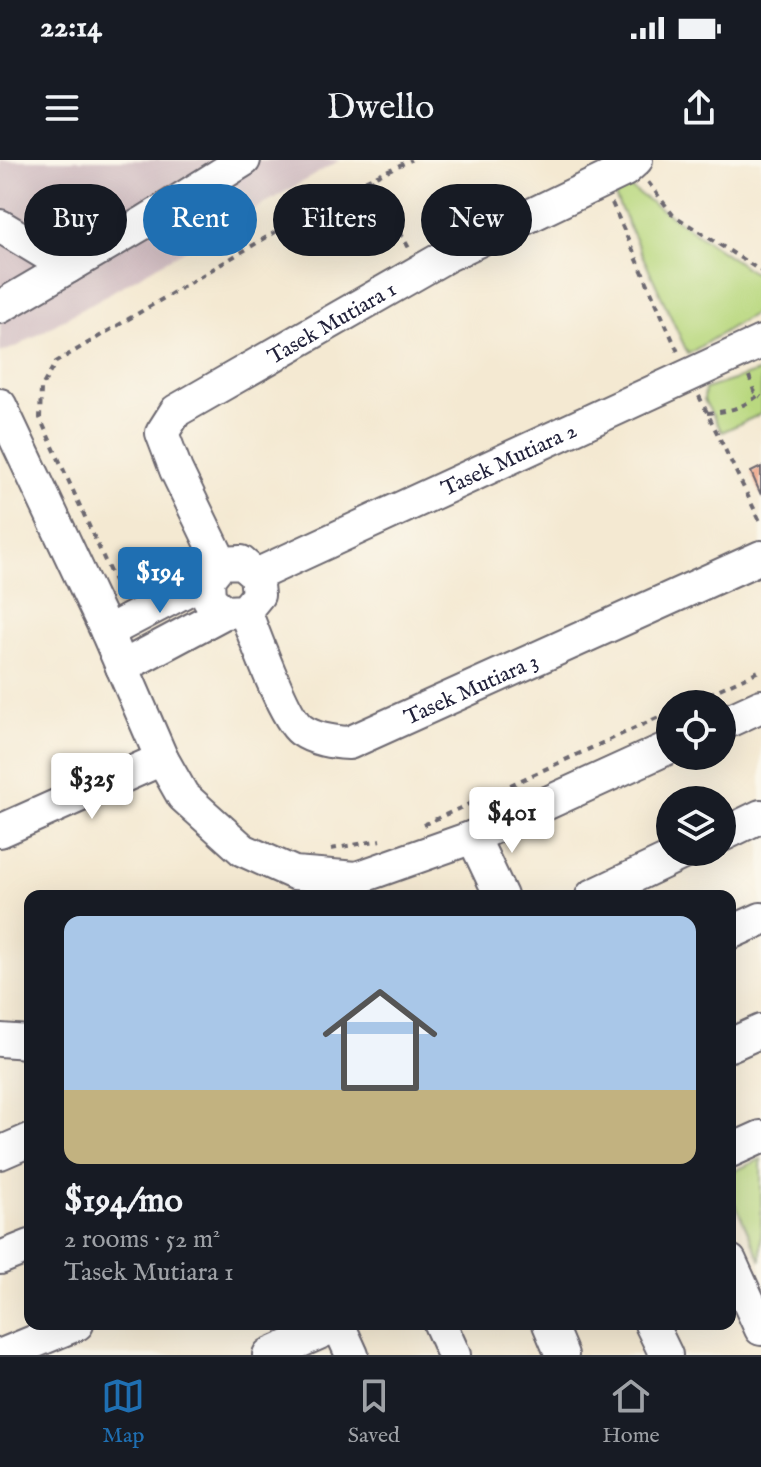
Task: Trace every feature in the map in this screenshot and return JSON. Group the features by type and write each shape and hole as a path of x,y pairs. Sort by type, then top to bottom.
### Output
{"street":[{"path":"0,307 244,160"},
{"name":"Tasek Mutiara 1","path":"214,571 162,433 176,411 448,255 625,170 635,161"},
{"path":"0,226 68,267"},
{"name":"Tasek Mutiara 2","path":"256,575 761,342"},
{"path":"0,405 119,625 122,667 162,759 183,796 243,850 294,873 357,878 473,837 656,753"},
{"name":"Tasek Mutiara 3","path":"235,612 299,730 327,741 349,743 761,557"},
{"path":"119,625 214,571 241,562 256,575 258,595 235,612 122,667"},
{"path":"214,571 209,599 235,612"},
{"path":"736,718 761,706"},
{"path":"0,831 162,759"},
{"path":"736,828 761,816"},
{"path":"473,837 498,890"},
{"path":"605,890 656,866"},
{"path":"736,930 761,919"},
{"path":"736,1042 761,1031"},
{"path":"0,1040 24,1042"},
{"path":"736,1148 761,1137"},
{"path":"0,1153 24,1143"},
{"path":"0,1258 24,1248"},
{"path":"736,1274 761,1329"},
{"path":"2,1355 62,1330"},
{"path":"269,1355 325,1330"},
{"path":"341,1330 352,1355"},
{"path":"443,1330 454,1355"},
{"path":"552,1330 562,1355"},
{"path":"654,1330 666,1355"}],"path":[{"path":"119,625 40,418 41,388 56,362 353,186 411,160"},
{"path":"635,161 673,215 761,271"},
{"path":"371,179 421,270"},
{"path":"602,181 689,375 761,523"},
{"path":"707,413 733,410 759,395"},
{"path":"717,690 761,670"},
{"path":"424,824 656,718"},
{"path":"332,848 395,838"}],"shaded area":[{"path":"0,160 340,160 298,184 273,184 273,199 257,208 257,184 143,184 143,256 174,256 18,346 0,353"}],"green space":[{"path":"629,187 761,278 761,309 688,354 613,192"},
{"path":"761,371 761,414 722,432 704,400 705,389"},
{"path":"761,1159 761,1261 736,1205 736,1170"}],"building":[{"path":"761,467 761,495 751,472"}]}
